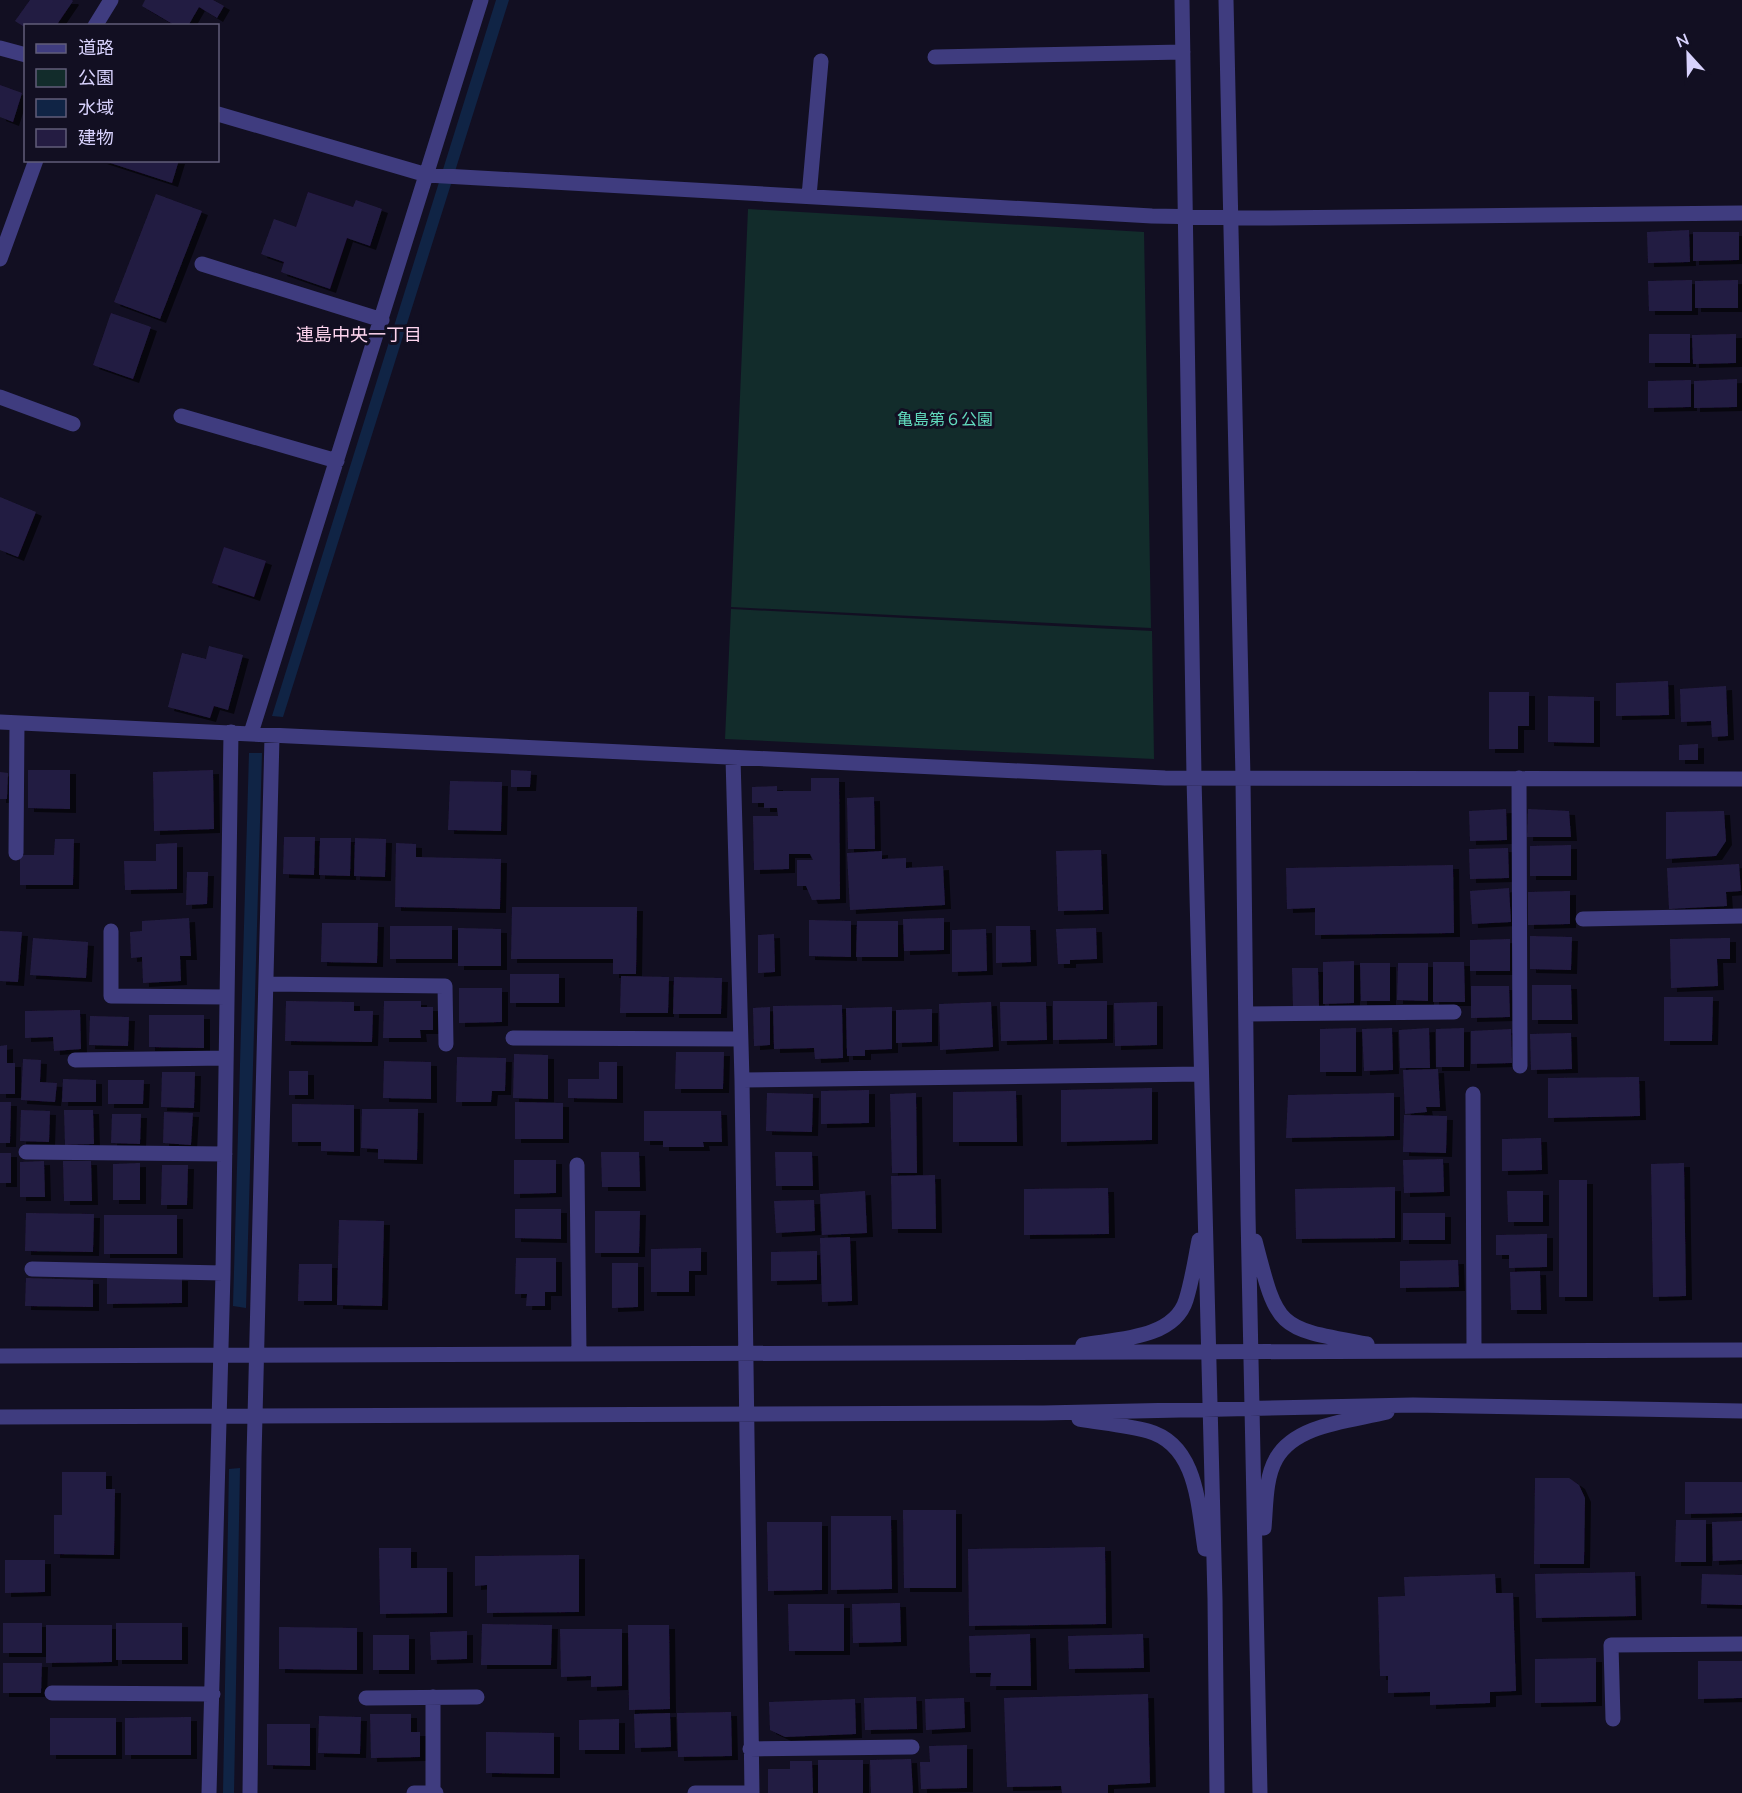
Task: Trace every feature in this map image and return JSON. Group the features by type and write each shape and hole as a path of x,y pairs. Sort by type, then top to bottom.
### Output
{"street":[{"path":"96,24 111,0"},
{"path":"251,733 428,175 481,0"},
{"path":"1182,0 1194,778 1215,1599 1217,1793"},
{"path":"1226,0 1243,779 1248,1215 1258,1598 1260,1793"},
{"path":"0,48 24,54"},
{"path":"935,57 1183,52"},
{"path":"809,196 821,61"},
{"path":"219,114 428,175 1186,217 1742,213"},
{"path":"0,259 35,162"},
{"path":"202,264 382,320"},
{"path":"0,397 73,424"},
{"path":"181,417 337,461"},
{"path":"0,722 251,733 272,737 500,745 733,758 1194,778 1742,779"},
{"path":"16,853 17,723"},
{"path":"221,1793 209,1793 223,1272 231,732"},
{"path":"250,1793 255,1416 268,984 272,737"},
{"path":"695,1793 752,1793 744,1354 742,1080 733,758"},
{"path":"1519,778 1520,1066"},
{"path":"1583,919 1742,916"},
{"path":"111,931 111,996 227,997"},
{"path":"268,984 445,986 446,1044"},
{"path":"1247,1014 1454,1012"},
{"path":"513,1038 740,1040"},
{"path":"75,1060 226,1058"},
{"path":"742,1080 1201,1074"},
{"path":"1473,1094 1474,1350"},
{"path":"26,1152 225,1154"},
{"path":"577,1165 579,1354"},
{"path":"1248,1215 1270,1299 1287,1324 1307,1334 1407,1351"},
{"path":"1042,1352 1153,1333 1177,1316 1186,1302 1204,1216"},
{"path":"32,1269 223,1272"},
{"path":"0,1356 1742,1350"},
{"path":"1258,1598 1268,1491 1275,1461 1290,1441 1314,1430 1413,1405"},
{"path":"0,1417 1043,1413 1413,1405 1742,1411"},
{"path":"1043,1413 1150,1431 1175,1445 1188,1465 1193,1483 1215,1599"},
{"path":"1613,1719 1611,1645 1742,1644"},
{"path":"52,1693 213,1695"},
{"path":"414,1793 434,1793 433,1697"},
{"path":"366,1698 477,1697"},
{"path":"750,1749 912,1747"}],"green space":[{"name":"亀島第６公園","path":"748,209 1144,232 1151,628 731,607"},
{"path":"731,609 1152,631 1154,759 725,739"}],"water":[{"path":"496,0 509,0 283,717 272,716"},
{"path":"249,753 262,753 246,1308 233,1306"},
{"path":"240,1468 234,1793 223,1793 229,1469"}],"building":[{"path":"30,0 73,1 57,24 24,24 24,27 15,21"},
{"path":"145,0 213,0 224,6 217,18 199,7 189,24 173,24 142,6"},
{"path":"0,85 22,93 13,122 0,117"},
{"path":"107,162 178,162 172,183"},
{"path":"308,192 353,207 356,200 382,209 370,246 347,238 330,289 281,272 284,262 261,254 274,219 296,227"},
{"path":"156,194 202,211 160,319 114,302"},
{"path":"1689,230 1690,262 1648,263 1647,232"},
{"path":"1693,232 1739,232 1739,260 1693,261"},
{"path":"1692,280 1692,311 1649,311 1648,281"},
{"path":"1738,280 1738,308 1695,308 1695,281"},
{"path":"111,313 151,327 133,379 93,365"},
{"path":"1649,334 1690,334 1690,363 1649,363"},
{"path":"1736,334 1736,363 1693,364 1692,335"},
{"path":"1737,379 1737,407 1694,408 1694,381"},
{"path":"1691,380 1691,407 1648,408 1648,381"},
{"path":"0,497 36,512 18,557 0,550"},
{"path":"224,547 266,561 254,597 212,583"},
{"path":"209,646 243,655 228,710 214,706 210,718 168,707 182,653 206,659"},
{"path":"1668,681 1669,715 1616,716 1616,683"},
{"path":"1726,686 1728,736 1712,737 1711,721 1681,722 1680,689"},
{"path":"1489,692 1529,692 1529,726 1518,726 1518,749 1489,749"},
{"path":"1548,696 1594,697 1594,743 1548,742"},
{"path":"1698,744 1698,760 1679,760 1679,745"},
{"path":"28,770 70,770 70,809 28,808"},
{"path":"213,770 214,829 154,831 153,772"},
{"path":"511,770 531,771 530,787 511,787"},
{"path":"0,772 8,773 7,799 0,799"},
{"path":"811,778 839,778 840,899 812,900 806,886 797,886 797,860 813,860 810,854 789,854 789,869 754,870 753,816 778,816 777,808 764,808 764,803 752,803 752,787 777,786 777,791 811,791"},
{"path":"450,781 502,782 501,831 448,830"},
{"path":"874,797 875,849 848,849 847,798"},
{"path":"1506,809 1507,840 1470,841 1469,811"},
{"path":"1528,809 1569,811 1571,837 1527,837"},
{"path":"1724,811 1726,841 1716,856 1666,859 1666,812"},
{"path":"284,837 315,837 314,875 283,874"},
{"path":"320,838 351,838 350,876 319,875"},
{"path":"355,838 386,839 385,877 354,876"},
{"path":"55,839 74,839 73,885 20,885 20,855 54,855"},
{"path":"177,843 177,889 125,890 124,861 156,861 156,844"},
{"path":"396,843 416,844 416,857 501,859 500,909 395,907"},
{"path":"1571,845 1571,876 1530,876 1530,846"},
{"path":"1508,848 1509,878 1470,879 1469,849"},
{"path":"1101,850 1103,910 1058,911 1056,851"},
{"path":"882,851 882,859 906,858 906,868 943,866 945,905 850,910 847,853"},
{"path":"1739,864 1741,891 1726,892 1727,906 1669,909 1667,868"},
{"path":"1453,865 1454,933 1315,935 1315,908 1287,909 1286,868"},
{"path":"187,872 208,872 207,904 186,905"},
{"path":"1509,888 1511,922 1472,924 1470,891"},
{"path":"1570,891 1570,924 1528,925 1528,892"},
{"path":"512,907 637,907 636,974 613,974 613,959 511,959"},
{"path":"189,918 191,956 180,956 181,981 143,983 142,957 131,958 130,932 142,931 142,921"},
{"path":"944,918 944,950 904,951 903,919"},
{"path":"809,920 851,921 851,957 809,956"},
{"path":"857,921 898,921 898,957 856,957"},
{"path":"322,923 378,923 377,963 321,962"},
{"path":"390,926 452,926 452,959 390,959"},
{"path":"996,926 1030,926 1031,962 996,963"},
{"path":"458,928 501,929 501,966 458,966"},
{"path":"1096,928 1097,959 1070,960 1070,964 1058,964 1056,929"},
{"path":"986,929 987,971 952,972 952,930"},
{"path":"0,931 22,932 18,982 0,981"},
{"path":"774,934 775,972 758,973 758,935"},
{"path":"1530,936 1572,937 1571,970 1530,969"},
{"path":"33,938 88,942 86,978 30,975"},
{"path":"1730,938 1730,959 1717,959 1718,986 1671,988 1670,939"},
{"path":"1510,939 1510,971 1470,971 1470,940"},
{"path":"1354,961 1354,1003 1323,1004 1323,962"},
{"path":"1433,962 1464,962 1465,1002 1433,1002"},
{"path":"1360,963 1390,963 1390,1001 1361,1001"},
{"path":"1398,963 1428,963 1428,1001 1397,1000"},
{"path":"1292,968 1318,968 1319,1007 1293,1008"},
{"path":"510,974 559,974 559,1003 510,1003"},
{"path":"621,976 669,977 668,1013 620,1013"},
{"path":"674,977 722,978 721,1014 673,1014"},
{"path":"1532,985 1571,985 1572,1020 1532,1020"},
{"path":"1471,986 1509,986 1510,1017 1471,1018"},
{"path":"459,988 502,988 502,1022 459,1023"},
{"path":"1664,997 1713,997 1712,1041 1664,1041"},
{"path":"286,1001 354,1002 354,1011 373,1011 372,1042 285,1041"},
{"path":"384,1001 421,1001 421,1007 433,1007 433,1030 420,1030 421,1038 383,1038"},
{"path":"1053,1001 1107,1001 1107,1039 1053,1040"},
{"path":"991,1002 993,1047 940,1050 939,1004"},
{"path":"1000,1002 1046,1002 1047,1040 1001,1041"},
{"path":"1157,1002 1157,1045 1115,1046 1114,1003"},
{"path":"842,1005 843,1058 815,1059 814,1048 774,1049 773,1006"},
{"path":"770,1007 770,1045 754,1046 753,1008"},
{"path":"892,1007 892,1049 865,1050 865,1056 847,1056 846,1008"},
{"path":"932,1009 932,1042 896,1043 896,1010"},
{"path":"80,1010 81,1049 54,1051 53,1037 25,1038 25,1011"},
{"path":"149,1015 204,1015 204,1048 149,1047"},
{"path":"90,1016 129,1017 128,1046 89,1045"},
{"path":"1356,1028 1356,1072 1320,1072 1320,1029"},
{"path":"1392,1028 1393,1070 1364,1071 1362,1029"},
{"path":"1429,1028 1430,1068 1400,1068 1399,1030"},
{"path":"1464,1028 1464,1067 1436,1067 1436,1029"},
{"path":"1511,1029 1512,1063 1471,1064 1471,1031"},
{"path":"1571,1033 1572,1069 1531,1070 1530,1034"},
{"path":"7,1045 7,1063 15,1063 15,1094 0,1094 0,1046"},
{"path":"676,1052 724,1052 723,1089 675,1089"},
{"path":"514,1054 548,1055 548,1099 513,1098"},
{"path":"457,1057 506,1058 505,1091 492,1091 491,1102 456,1102"},
{"path":"23,1059 41,1060 40,1082 57,1083 55,1102 21,1100"},
{"path":"384,1061 431,1062 431,1099 383,1098"},
{"path":"599,1062 617,1062 617,1099 568,1098 568,1079 599,1079"},
{"path":"1438,1069 1440,1107 1426,1107 1427,1112 1405,1114 1403,1070"},
{"path":"289,1071 308,1071 308,1095 289,1095"},
{"path":"162,1072 195,1072 194,1108 161,1107"},
{"path":"1639,1077 1640,1116 1548,1118 1548,1078"},
{"path":"63,1079 96,1080 96,1102 62,1102"},
{"path":"108,1080 144,1080 143,1104 108,1104"},
{"path":"1152,1088 1152,1140 1061,1142 1061,1090"},
{"path":"869,1090 869,1123 821,1124 821,1091"},
{"path":"1016,1091 1017,1142 953,1142 953,1092"},
{"path":"767,1093 813,1094 812,1132 766,1131"},
{"path":"916,1093 917,1173 892,1173 890,1094"},
{"path":"1394,1093 1394,1136 1286,1138 1288,1095"},
{"path":"0,1102 11,1102 10,1143 0,1143"},
{"path":"515,1102 563,1103 563,1139 515,1139"},
{"path":"292,1104 354,1105 354,1152 321,1151 321,1142 292,1142"},
{"path":"362,1109 418,1109 417,1160 378,1159 378,1149 361,1148"},
{"path":"21,1110 50,1111 49,1142 20,1141"},
{"path":"64,1110 93,1110 94,1144 65,1145"},
{"path":"644,1111 721,1111 722,1142 703,1142 704,1147 663,1147 663,1141 644,1141"},
{"path":"164,1112 193,1113 191,1145 163,1143"},
{"path":"112,1114 141,1114 140,1144 111,1143"},
{"path":"1404,1115 1447,1116 1446,1153 1403,1152"},
{"path":"1541,1138 1542,1170 1502,1171 1502,1139"},
{"path":"601,1152 639,1152 640,1187 602,1187"},
{"path":"775,1152 812,1152 813,1186 776,1186"},
{"path":"0,1153 11,1153 11,1183 0,1183"},
{"path":"1443,1159 1444,1192 1404,1193 1403,1160"},
{"path":"514,1160 556,1160 556,1193 514,1194"},
{"path":"44,1161 45,1197 20,1197 20,1162"},
{"path":"63,1161 91,1161 92,1201 64,1201"},
{"path":"140,1163 140,1200 113,1200 113,1164"},
{"path":"1684,1163 1686,1296 1653,1297 1651,1164"},
{"path":"162,1165 188,1165 187,1205 161,1205"},
{"path":"935,1175 936,1229 892,1229 891,1176"},
{"path":"1559,1180 1587,1180 1587,1297 1559,1297"},
{"path":"1395,1187 1395,1238 1296,1239 1295,1189"},
{"path":"1108,1188 1109,1234 1024,1235 1024,1189"},
{"path":"865,1191 867,1233 822,1235 820,1194"},
{"path":"1507,1191 1543,1191 1543,1222 1508,1222"},
{"path":"814,1200 815,1231 776,1233 774,1201"},
{"path":"515,1209 561,1209 561,1239 515,1238"},
{"path":"595,1211 640,1211 639,1253 595,1253"},
{"path":"26,1213 94,1214 93,1252 25,1251"},
{"path":"1403,1213 1445,1213 1445,1240 1403,1240"},
{"path":"104,1215 177,1215 177,1254 104,1254"},
{"path":"339,1220 384,1221 382,1306 337,1305"},
{"path":"1547,1234 1547,1267 1509,1268 1509,1255 1496,1255 1496,1235"},
{"path":"850,1237 852,1301 822,1302 820,1238"},
{"path":"701,1248 701,1271 689,1271 689,1292 651,1292 651,1249"},
{"path":"817,1251 817,1280 771,1281 771,1252"},
{"path":"516,1258 556,1258 556,1292 545,1292 545,1306 526,1306 527,1294 515,1294"},
{"path":"1458,1260 1459,1287 1400,1288 1400,1261"},
{"path":"612,1263 638,1263 638,1307 612,1308"},
{"path":"299,1264 332,1264 332,1301 298,1301"},
{"path":"1540,1271 1541,1310 1511,1310 1510,1272"},
{"path":"182,1277 182,1303 107,1304 107,1278"},
{"path":"26,1278 93,1280 93,1307 25,1306"},
{"path":"62,1472 106,1472 106,1489 115,1489 114,1555 54,1554 54,1515 62,1515"},
{"path":"1535,1478 1569,1478 1579,1485 1585,1498 1584,1564 1534,1564"},
{"path":"1685,1482 1742,1482 1742,1513 1685,1514"},
{"path":"903,1510 956,1510 956,1588 904,1588"},
{"path":"831,1516 891,1516 892,1589 831,1590"},
{"path":"1676,1520 1706,1520 1706,1562 1675,1562"},
{"path":"1742,1521 1742,1560 1713,1561 1712,1522"},
{"path":"767,1522 822,1522 822,1590 768,1591"},
{"path":"1105,1547 1106,1624 969,1626 968,1549"},
{"path":"379,1548 411,1548 411,1568 447,1568 447,1613 380,1614"},
{"path":"579,1555 579,1612 487,1613 487,1585 475,1586 475,1556"},
{"path":"5,1560 45,1560 45,1592 5,1593"},
{"path":"1635,1572 1636,1616 1536,1618 1535,1574"},
{"path":"1495,1574 1496,1593 1513,1593 1516,1691 1490,1692 1490,1703 1430,1705 1430,1692 1388,1693 1388,1676 1380,1676 1378,1597 1405,1596 1404,1577"},
{"path":"1702,1574 1742,1575 1742,1605 1701,1604"},
{"path":"900,1603 901,1642 853,1643 852,1604"},
{"path":"788,1604 844,1604 844,1651 789,1651"},
{"path":"3,1623 42,1623 42,1653 3,1653"},
{"path":"116,1623 182,1623 182,1660 116,1660"},
{"path":"482,1624 552,1625 551,1665 481,1665"},
{"path":"46,1625 112,1625 112,1662 46,1663"},
{"path":"628,1625 669,1625 670,1709 629,1710"},
{"path":"279,1627 357,1628 357,1670 279,1669"},
{"path":"560,1629 622,1629 622,1686 591,1687 591,1676 561,1677"},
{"path":"467,1631 467,1659 431,1660 430,1632"},
{"path":"1030,1634 1031,1686 990,1686 991,1673 970,1673 969,1636"},
{"path":"1143,1634 1144,1668 1069,1669 1068,1636"},
{"path":"373,1635 409,1635 409,1670 373,1670"},
{"path":"1596,1658 1596,1702 1535,1703 1535,1659"},
{"path":"1698,1661 1742,1661 1742,1698 1698,1699"},
{"path":"3,1663 42,1663 41,1693 3,1693"},
{"path":"1148,1694 1150,1783 1108,1785 1108,1793 1062,1793 1061,1786 1007,1787 1004,1698"},
{"path":"916,1697 917,1729 865,1730 864,1698"},
{"path":"964,1698 965,1728 926,1730 925,1699"},
{"path":"855,1699 856,1734 785,1737 770,1730 769,1702"},
{"path":"731,1712 732,1756 678,1757 677,1713"},
{"path":"670,1713 671,1747 635,1748 634,1714"},
{"path":"370,1714 411,1714 411,1732 420,1732 420,1757 371,1758"},
{"path":"319,1716 361,1717 360,1754 318,1753"},
{"path":"191,1717 191,1755 125,1755 125,1718"},
{"path":"50,1718 116,1718 116,1755 50,1755"},
{"path":"619,1719 619,1750 579,1750 579,1720"},
{"path":"267,1724 310,1724 310,1766 267,1765"},
{"path":"486,1732 554,1733 554,1774 486,1773"},
{"path":"967,1745 967,1788 921,1789 920,1762 930,1762 929,1746"},
{"path":"911,1759 913,1793 871,1793 870,1760"},
{"path":"818,1760 863,1760 863,1793 818,1793"},
{"path":"790,1761 812,1761 813,1793 768,1793 768,1769 790,1769"}],"district":[{"name":"連島中央一丁目","path":"359,335"}]}
